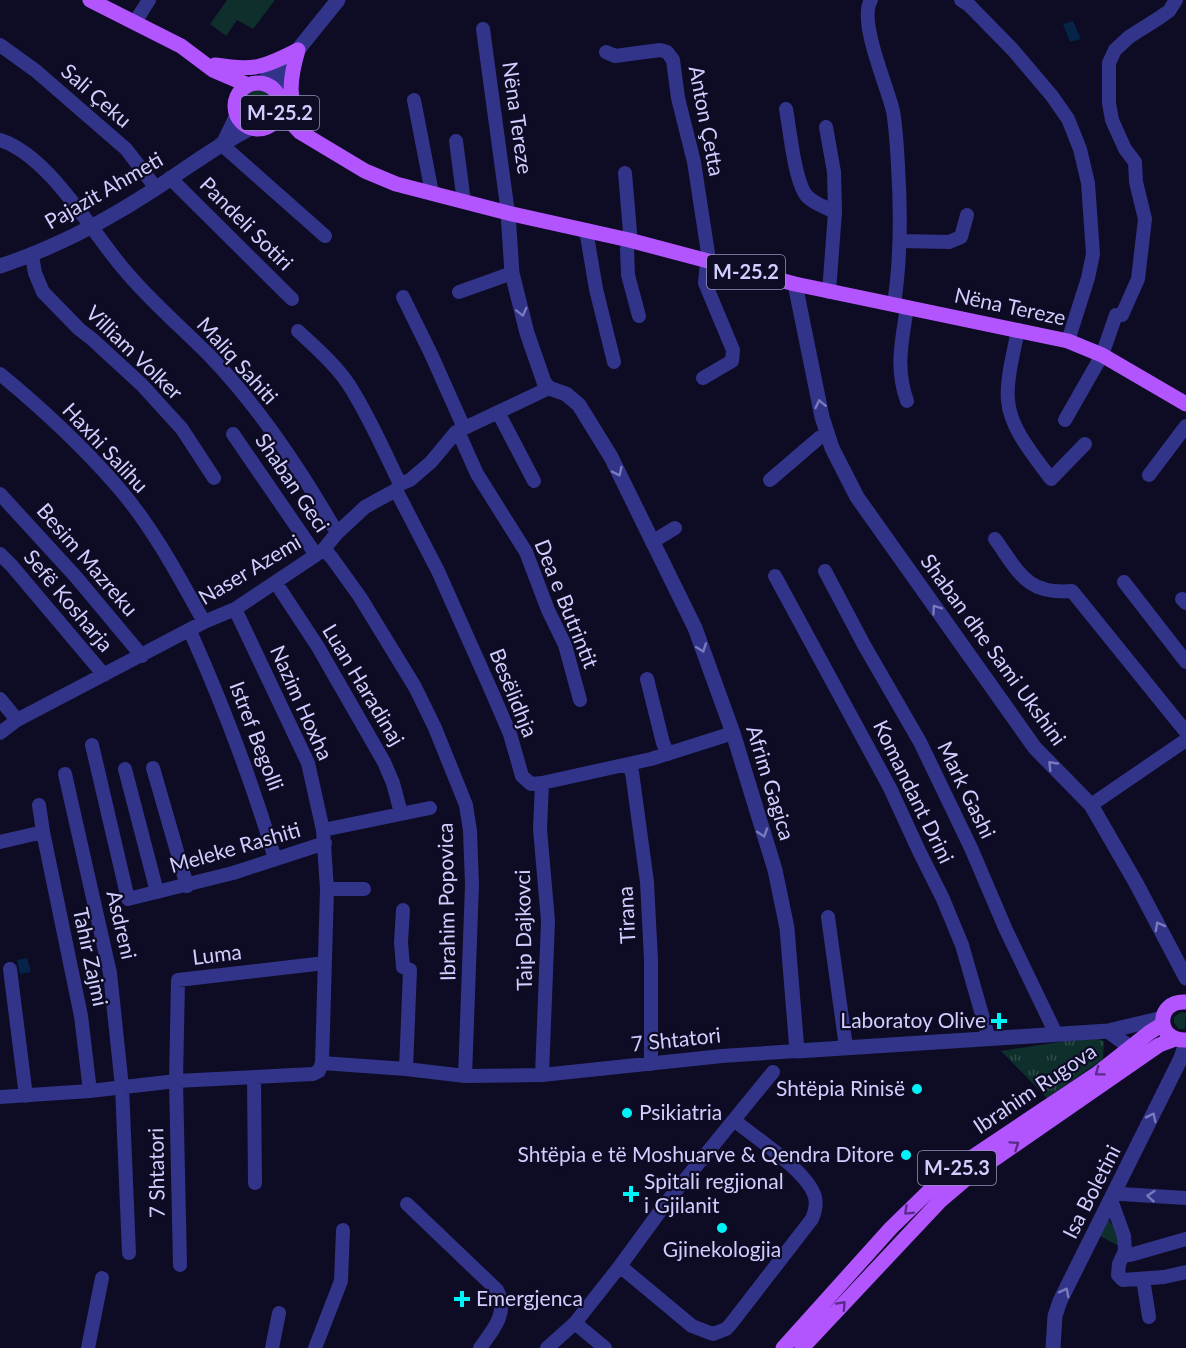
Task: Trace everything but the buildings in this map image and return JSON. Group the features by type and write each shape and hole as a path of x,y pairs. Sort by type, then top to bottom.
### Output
{"main road":[{"name":"M-25.2","path":"90,0 181,46 210,67 255,84 268,85 278,92 282,103 278,118 271,126 258,129 245,126 210,67"},
{"path":"210,67 257,68 295,53"},
{"path":"295,53 291,76 291,96 303,133"},
{"name":"M-25.2","path":"236,110 239,93 255,84"},
{"name":"Nëna Tereze","path":"281,112 303,133 365,171 396,184 507,213 629,240 829,292 1068,341 1102,355 1186,404"},
{"name":"Nëna Tereze","path":"271,126 303,133"},
{"name":"Ibrahim Rugova","path":"783,1348 891,1228 930,1190 958,1166 1098,1073 1131,1048 1163,1021 1168,1007 1179,1001 1186,1002"},
{"path":"1163,1021 1168,1034 1183,1048"},
{"name":"Ibrahim Rugova","path":"802,1348 924,1217 967,1178 1159,1045 1183,1048"}],"street":[{"path":"135,22 148,0"},
{"path":"255,84 295,53 338,0"},
{"path":"871,0 866,14 893,111 897,150 901,241 899,360 903,390 907,401"},
{"path":"961,0 969,4 988,23 1052,96 1068,119 1080,149 1088,183 1093,254 1088,278 1068,341"},
{"path":"1065,420 1102,355 1116,315 1122,315 1138,279 1145,219 1136,182 1135,162 1121,142 1112,120 1109,103 1109,63 1115,50 1129,37 1169,10 1176,0"},
{"name":"Nëna Tereze","path":"483,29 507,213"},
{"name":"Sali Çeku","path":"0,45 36,71 126,149 156,188"},
{"name":"Anton Çetta","path":"606,52 615,56 660,50 667,51 673,60 678,98 694,162 708,253 707,262"},
{"path":"278,92 295,53"},
{"path":"414,100 432,193"},
{"path":"786,109 804,194 835,212"},
{"name":"Pajazit Ahmeti","path":"223,143 236,110"},
{"path":"826,127 834,172 835,212 829,292"},
{"name":"Pajazit Ahmeti","path":"0,266 32,256 91,228 223,143 251,128"},
{"name":"Maliq Sahiti","path":"0,140 16,147 39,164 123,268 210,356 252,406 294,464 336,533"},
{"path":"456,141 464,202"},
{"path":"223,143 325,236"},
{"path":"625,173 629,240 628,275 639,316"},
{"name":"Pandeli Sotiri","path":"170,178 292,299"},
{"path":"507,213 512,273 527,333 544,382 549,388"},
{"path":"901,241 949,242 961,237 967,215"},
{"path":"586,230 596,289 614,362"},
{"name":"Villiam Volker","path":"32,256 35,273 43,292 79,329 142,385 182,429 214,478"},
{"path":"703,378 732,361 733,350 705,283 707,262"},
{"path":"459,292 512,273"},
{"name":"Shaban dhe Sami Ukshini","path":"795,284 822,417 828,435 857,496 1035,748 1091,805 1185,972"},
{"name":"Dea e Butrintit","path":"403,297 431,354 460,430 460,438 477,474 526,552 548,610 565,645 580,700"},
{"path":"1018,330 1008,401 1014,422 1023,438 1051,479 1086,444"},
{"name":"Besëlidhja","path":"298,331 333,364 366,413 510,734 522,776 531,784 542,783"},
{"name":"Haxhi Salihu","path":"0,374 38,406 117,486 164,552 204,621"},
{"name":"Naser Azemi","path":"0,734 17,720 190,631 204,621 235,609 320,552 336,533 365,507 410,480 431,462 460,430 549,388"},
{"name":"Afrim Gagica","path":"549,388 566,394 579,405 611,457 695,628 733,733 775,870 787,928 797,1051"},
{"path":"498,412 534,481"},
{"path":"1149,475 1186,426"},
{"name":"Shaban Geci","path":"234,434 320,552"},
{"path":"770,480 819,438 828,435"},
{"name":"Besim Mazreku","path":"0,494 76,577 142,656"},
{"path":"652,542 675,528"},
{"path":"995,539 1025,581 1034,587 1057,593 1072,591 1186,732"},
{"name":"Ibrahim Popovica","path":"320,552 332,558 360,597 415,687 435,728 466,805 470,831 472,885 465,1076"},
{"name":"Sefë Kosharja","path":"0,554 104,675"},
{"name":"Mark Gashi","path":"825,571 864,645 920,742 1056,1034"},
{"name":"Komandant Drini","path":"775,576 890,788 942,899 962,945 989,1039"},
{"path":"1124,582 1186,662"},
{"name":"Luan Haradinaj","path":"276,583 318,647 384,762 393,783 401,813"},
{"name":"Nazim Hoxha","path":"235,609 308,763 324,837 327,890 322,1063"},
{"name":"Istref Begolli","path":"190,631 214,685 257,796 275,859"},
{"path":"646,679 668,754"},
{"path":"0,699 17,720"},
{"path":"542,783 612,767 628,766 634,762 651,759 733,733"},
{"path":"1091,805 1186,740"},
{"name":"Meleke Rashiti","path":"92,745 128,899 187,886 275,859 324,837"},
{"name":"Tirana","path":"628,766 632,772 647,882 651,960 651,1064"},
{"path":"153,768 187,886"},
{"name":"Meleke Rashiti","path":"125,769 157,892"},
{"name":"Asdreni","path":"65,774 110,973 122,1087 129,1253"},
{"name":"Taip Dajkovci","path":"542,783 540,829 548,921 542,1075"},
{"name":"Tahir Zajmi","path":"39,805 81,1016 90,1090"},
{"path":"324,837 401,813 430,808"},
{"path":"0,842 43,832"},
{"path":"327,890 364,889"},
{"path":"403,910 401,942 403,967 410,970 406,1069"},
{"path":"828,917 846,1047"},
{"name":"Luma","path":"176,1081 178,980 325,963"},
{"path":"10,969 26,1096"},
{"name":"7 Shtatori","path":"322,1063 465,1076 542,1075 846,1047 1108,1031 1163,1021"},
{"path":"1108,1031 1131,1048"},
{"name":"Isa Boletini","path":"1053,1348 1055,1316 1060,1300 1114,1195 1183,1048"},
{"path":"0,1097 176,1081 313,1074 319,1071 322,1063"},
{"path":"547,1348 575,1323 666,1203 773,1072"},
{"path":"254,1077 255,1184"},
{"name":"7 Shtatori","path":"176,1081 180,1265"},
{"path":"620,1266 692,1326 713,1334 730,1325 812,1220 816,1206 814,1194 802,1175 734,1120"},
{"path":"1186,1198 1114,1195 1124,1236 1125,1251 1119,1264 1118,1275 1123,1280 1164,1277 1186,1272"},
{"path":"407,1204 497,1290 500,1296 501,1314 480,1348"},
{"path":"315,1348 342,1281 343,1230"},
{"path":"1125,1251 1130,1256 1186,1239"},
{"path":"88,1348 102,1278"},
{"path":"1143,1279 1149,1317"},
{"path":"272,1348 279,1313"},
{"path":"575,1323 605,1348"}],"green space":[{"path":"227,0 275,0 253,29 237,20 226,36 210,24"},
{"path":"258,87 271,93 277,106 271,119 258,125 245,119 239,106 245,93"},
{"path":"1181,1012 1186,1013 1185,1029 1179,1029 1174,1023 1174,1017"},
{"path":"1091,1037 1104,1041 1103,1059 1047,1098 1001,1051"},
{"path":"1108,1220 1117,1234 1119,1244 1117,1245 1100,1236"}],"water":[{"path":"1073,21 1081,39 1070,42 1063,24"},
{"path":"27,958 31,972 20,974 17,960"}],"place":[{"name":"Laboratoy Olive","path":"999,1021"},
{"name":"Shtëpia Rinisë","path":"917,1089"},
{"name":"Psikiatria","path":"627,1113"},
{"name":"Shtëpia e të Moshuarve & Qendra Ditore","path":"906,1155"},
{"name":"Spitali regjional i Gjilanit","path":"631,1194"},
{"name":"Gjinekologjia","path":"722,1228"},
{"name":"Emergjenca","path":"462,1299"}]}
